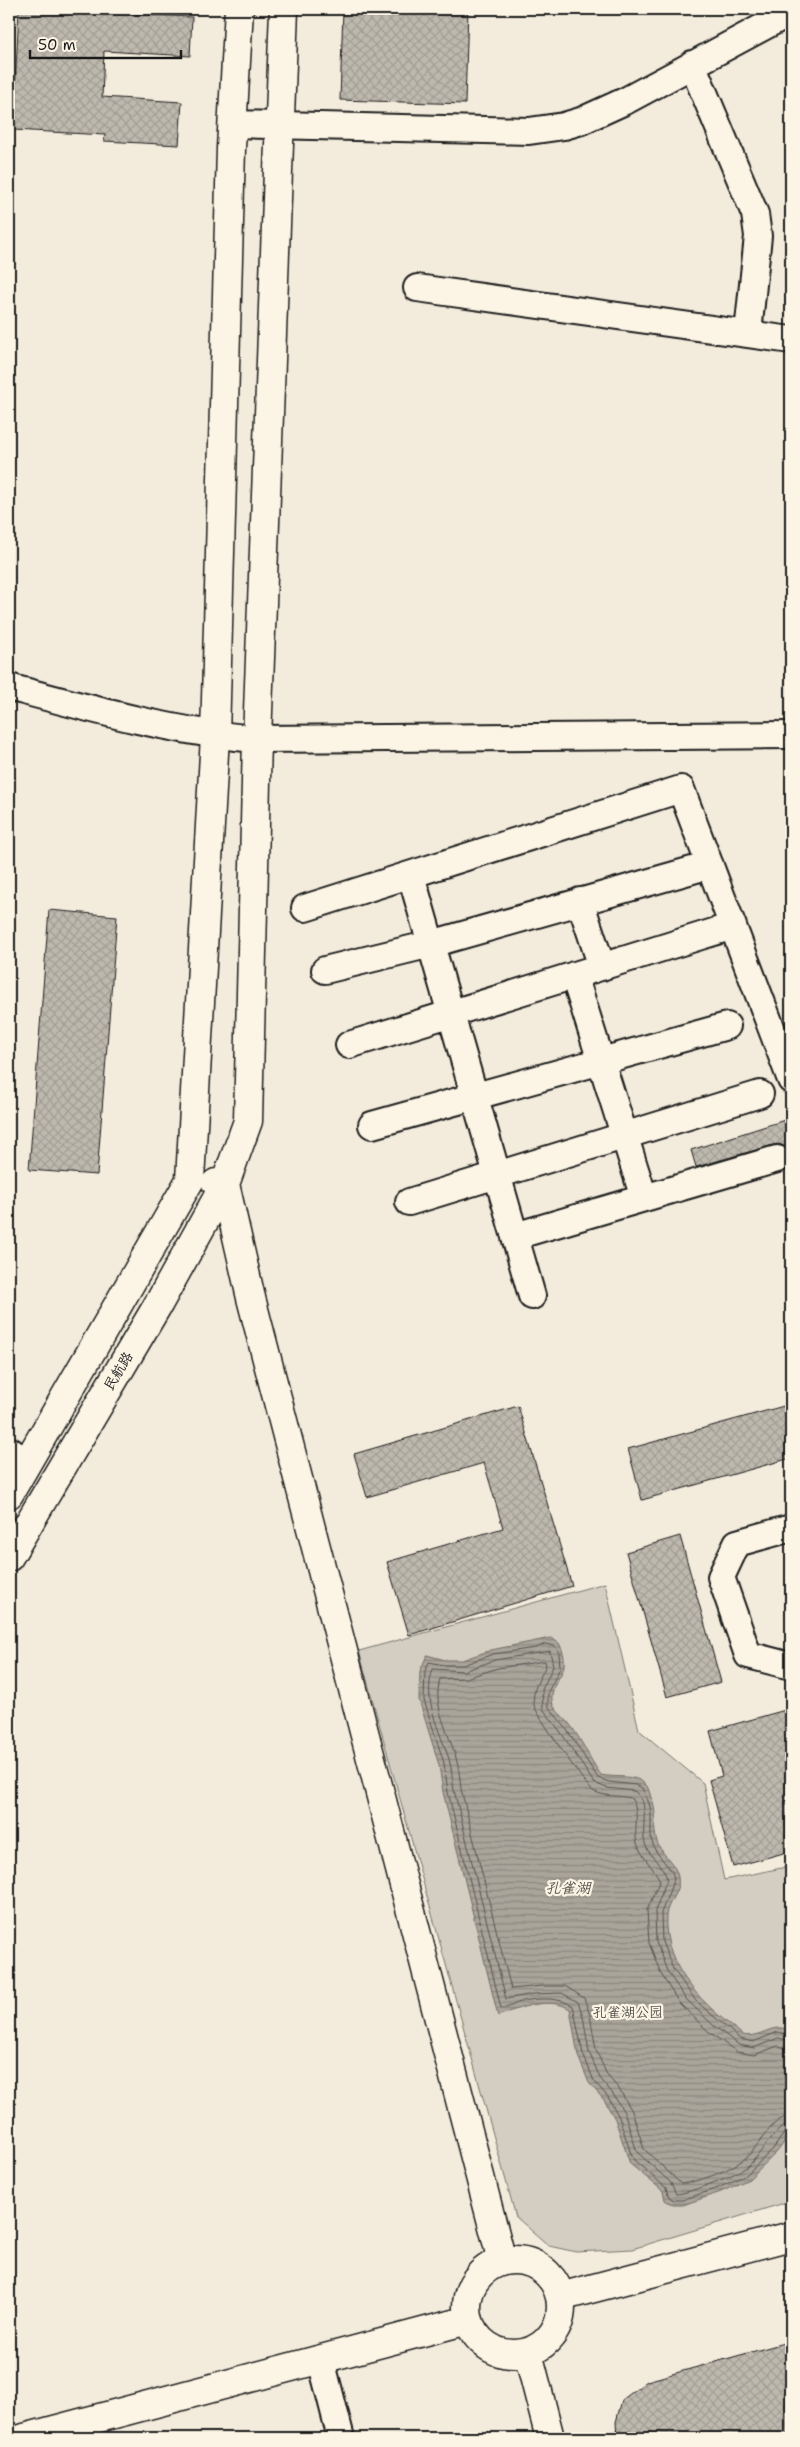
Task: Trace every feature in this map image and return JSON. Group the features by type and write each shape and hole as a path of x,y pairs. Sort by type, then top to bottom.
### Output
{"main road":[{"path":"9,1494 18,1457 190,1180 215,736 232,124 239,9"},
{"name":"民航路","path":"9,1557 159,1303 225,1184 248,1121 257,739 284,9"},
{"path":"190,1180 225,1184 251,1298 502,2261"},
{"path":"560,2297 791,2236"},
{"path":"518,2260 534,2264 548,2273 557,2287 560,2297 560,2319 554,2334 543,2346 528,2353 513,2355 498,2352 484,2345 474,2334 468,2320 466,2306 469,2290 476,2277 488,2267 502,2261 518,2260"},
{"path":"24,2438 468,2320"},
{"path":"528,2353 550,2438"}],"street":[{"path":"232,124 511,132 546,130 582,121 601,113 791,12"},
{"path":"692,64 755,214 758,236 748,334"},
{"path":"417,288 791,340"},
{"path":"9,687 135,721 215,736 257,739 791,736"},
{"path":"305,908 681,789 791,1080"},
{"path":"325,970 431,944 710,865"},
{"path":"411,875 532,1296"},
{"path":"580,901 602,967"},
{"path":"348,1045 733,926"},
{"path":"574,975 644,1198"},
{"path":"372,1125 727,1026"},
{"path":"409,1202 760,1094"},
{"path":"515,1236 777,1159"},
{"path":"791,1528 737,1543 721,1577 748,1655 791,1666"},
{"path":"321,2360 341,2438"}],"green space":[{"name":"孔雀湖公园","path":"605,1583 639,1730 703,1783 724,1880 791,1866 791,2201 632,2249 576,2252 549,2246 516,2217 359,1651"}],"water":[{"name":"孔雀湖","path":"551,1638 559,1643 564,1662 561,1675 552,1693 554,1707 573,1728 601,1775 641,1781 647,1786 653,1801 655,1832 658,1844 674,1867 678,1877 678,1887 666,1916 667,1935 671,1952 679,1969 701,1998 743,2035 756,2035 778,2028 785,2028 791,2031 791,2133 777,2152 749,2179 721,2192 683,2205 673,2205 665,2200 663,2191 630,2164 615,2119 604,2100 589,2083 578,2056 570,2009 562,2005 544,2003 524,2007 498,2016 443,1792 439,1765 419,1700 420,1671 427,1655 445,1660 462,1660 491,1650"}],"building":[{"path":"19,9 106,9 106,13 192,17 190,56 104,51 102,97 182,102 179,145 104,141 105,135 13,130"},
{"path":"343,9 468,9 465,104 340,100"},
{"path":"49,910 117,916 97,1175 29,1170"},
{"path":"791,1118 791,1147 787,1148 780,1144 773,1145 696,1167 691,1150"},
{"path":"791,1404 791,1458 642,1500 628,1449"},
{"path":"518,1406 572,1586 409,1635 387,1562 503,1528 484,1463 367,1497 354,1454"},
{"path":"680,1536 721,1682 667,1697 626,1552"},
{"path":"789,1709 791,1719 791,1851 733,1867 709,1780 722,1776 710,1731"},
{"path":"791,2341 791,2438 617,2438 616,2422 622,2400 647,2381"}]}
